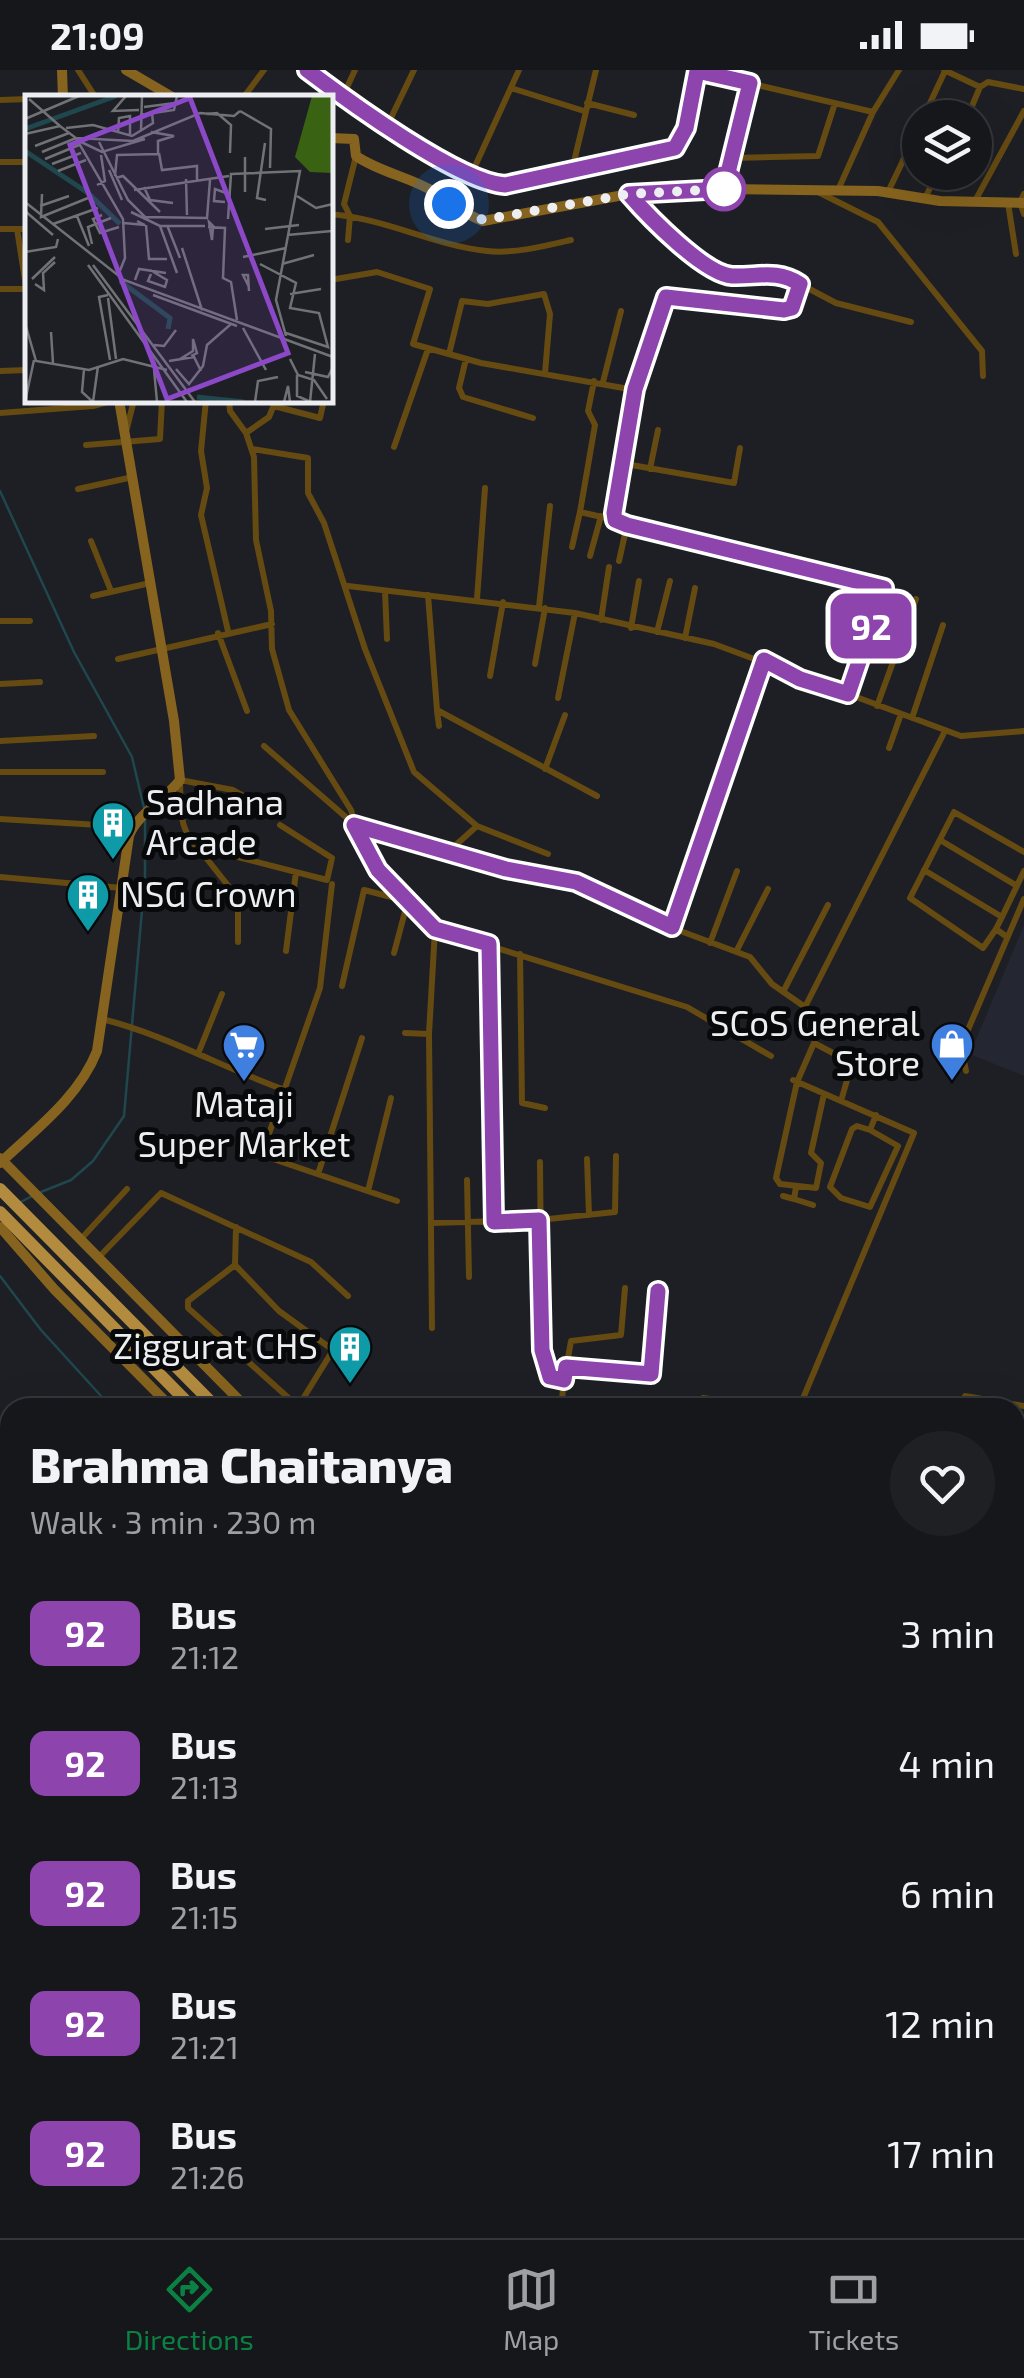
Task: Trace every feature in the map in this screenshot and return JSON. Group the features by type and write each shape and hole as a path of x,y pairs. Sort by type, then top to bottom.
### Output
{"highway":[{"path":"0,1189 207,1398"},
{"path":"0,1212 8,1231 182,1398"}],"street":[{"path":"62,70 63,95"},
{"path":"78,70 94,95"},
{"path":"126,70 148,76 170,95"},
{"path":"245,95 264,70"},
{"path":"307,70 318,73 342,96 488,184 505,185 571,174 675,148 686,128 695,70 873,112"},
{"path":"342,96 355,70"},
{"path":"388,124 414,70"},
{"path":"471,175 519,70"},
{"path":"571,174 596,70"},
{"path":"838,190 873,112 899,70"},
{"path":"931,100 944,70 980,87"},
{"path":"975,100 980,87 988,82 1024,89"},
{"path":"724,189 750,83"},
{"path":"511,88 634,115"},
{"path":"731,158 818,156 835,104"},
{"path":"975,201 1024,111"},
{"path":"332,138 354,139 356,156 344,204 350,216 348,240"},
{"path":"356,156 440,194 462,214 483,220 629,194 724,189 888,192 1020,203 1016,254"},
{"path":"888,192 902,162"},
{"path":"812,190 878,222 982,351 983,376"},
{"path":"925,198 929,190"},
{"path":"629,194 655,224 722,273 770,273 836,303 910,322"},
{"path":"332,214 409,228 452,246 492,252 571,240"},
{"path":"0,229 25,229"},
{"path":"17,229 25,282"},
{"path":"332,280 377,272 430,289 412,344 466,358 635,389"},
{"path":"615,520 620,464 635,389 666,297 784,310 792,308 800,284"},
{"path":"0,290 25,289"},
{"path":"448,354 462,301 488,304 544,294 550,314 545,373"},
{"path":"572,547 595,425 588,412 620,311"},
{"path":"394,446 428,348"},
{"path":"466,358 458,388 463,397 533,418"},
{"path":"0,371 25,370"},
{"path":"0,413 109,402"},
{"path":"117,402 160,648 180,780 182,826 188,842 202,853 238,898 238,942"},
{"path":"126,438 134,402"},
{"path":"86,445 126,438 160,439 162,402"},
{"path":"206,402 201,451 207,488 202,516 228,631"},
{"path":"230,402 234,420 246,433 252,448 256,540 272,624 272,649 289,710 351,810 354,825 378,870 435,929 686,1007 771,1056"},
{"path":"246,433 265,422 275,403 320,418 324,402"},
{"path":"650,469 658,430"},
{"path":"252,448 308,458 308,493 348,586 365,649 414,772 477,826 548,854"},
{"path":"620,464 734,483 740,448"},
{"path":"78,489 132,477"},
{"path":"478,599 485,488"},
{"path":"535,664 550,506"},
{"path":"580,512 884,588 848,694"},
{"path":"590,556 601,516"},
{"path":"619,561 627,525"},
{"path":"91,541 111,592"},
{"path":"601,620 609,567"},
{"path":"631,628 639,581"},
{"path":"657,632 670,581"},
{"path":"93,596 150,583"},
{"path":"348,586 575,613 764,660 800,679 944,731 970,737 1024,731"},
{"path":"686,638 695,588"},
{"path":"384,591 387,639"},
{"path":"428,596 439,726"},
{"path":"877,706 916,599"},
{"path":"490,676 503,602"},
{"path":"558,698 575,613"},
{"path":"0,621 30,621"},
{"path":"118,660 228,631 272,624"},
{"path":"912,718 944,624"},
{"path":"218,634 247,711"},
{"path":"672,927 764,660"},
{"path":"0,684 40,682"},
{"path":"437,710 597,796"},
{"path":"545,769 565,714"},
{"path":"888,748 901,714"},
{"path":"264,746 354,825 576,882 672,927 737,950 805,1007 944,731"},
{"path":"0,740 94,736"},
{"path":"0,772 102,772"},
{"path":"180,780 168,797 135,824 97,1051 81,1084 3,1163 237,1398"},
{"path":"180,780 233,790 258,804"},
{"path":"1024,852 957,811 924,870 912,903 983,948 996,930 1024,871"},
{"path":"0,819 135,824"},
{"path":"202,853 218,852 327,880 332,858 280,825"},
{"path":"448,852 477,826"},
{"path":"940,840 1017,886"},
{"path":"924,870 1002,917"},
{"path":"710,942 738,871"},
{"path":"286,951 296,872"},
{"path":"0,877 122,888"},
{"path":"332,884 320,988 264,1148 273,1159 397,1201"},
{"path":"737,950 768,889"},
{"path":"342,986 364,890 405,902"},
{"path":"966,1071 961,1046 1024,900"},
{"path":"394,953 405,902"},
{"path":"784,992 828,904"},
{"path":"432,1328 429,1034 435,929"},
{"path":"996,930 1008,936"},
{"path":"489,944 494,1222"},
{"path":"520,954 522,1103 545,1108"},
{"path":"198,1054 222,994"},
{"path":"102,1018 141,1030 285,1090"},
{"path":"405,1033 429,1034"},
{"path":"318,1174 362,1038"},
{"path":"824,1094 810,1153 821,1163 816,1188 778,1183 795,1081 811,1046 818,1042 852,1063 841,1101"},
{"path":"795,1081 913,1130 803,1398"},
{"path":"368,1191 391,1098"},
{"path":"870,1130 876,1115"},
{"path":"857,1126 870,1130 898,1146 870,1207 841,1198 830,1186 852,1130 857,1126"},
{"path":"431,1223 539,1220 615,1212 616,1156"},
{"path":"587,1159 589,1215"},
{"path":"540,1162 542,1362 550,1377 564,1380"},
{"path":"467,1180 469,1277"},
{"path":"794,1199 796,1187"},
{"path":"80,1240 127,1189"},
{"path":"98,1258 160,1194 311,1262 348,1296"},
{"path":"783,1196 814,1206"},
{"path":"236,1227 235,1265 279,1311 333,1350 303,1398"},
{"path":"8,1231 163,1398"},
{"path":"235,1265 188,1301 188,1308 237,1356 288,1398"},
{"path":"562,1398 571,1341 621,1335 625,1288"},
{"path":"566,1367 651,1374 658,1291"},
{"path":"965,1396 977,1398"}],"shaded area":[{"path":"1024,925 1024,1076 970,1054"}],"waterway":[{"path":"0,491 74,652 132,757 144,808"},
{"path":"41,1192 71,1180 93,1161 124,1116 145,876 145,821"},
{"path":"19,1203 34,1195"},
{"path":"0,1276 41,1330 103,1398"}],"bus line":[{"name":"92","path":"307,70 453,166 488,184 505,185 571,174 675,148 686,128 697,71 750,83 724,189 629,194 655,224 722,273 790,277 800,284 798,296 792,308 784,310 666,297 635,389 621,453 615,520 884,588 848,694 800,679 764,660 672,927 626,908 607,893 576,882 506,869 354,825 378,870 435,929 489,944 494,1222 539,1220 542,1362 550,1377 564,1380 566,1367 651,1374 658,1291"}],"place":[{"name":"Sadhana Arcade","path":"113,861"},
{"name":"NSG Crown","path":"88,933"},
{"name":"SCoS General Store","path":"952,1082"},
{"name":"Mataji Super Market","path":"244,1083"},
{"name":"Ziggurat CHS","path":"350,1385"}],"route":[{"path":"449,204 462,214 483,220 505,219 629,194 724,189"}]}
